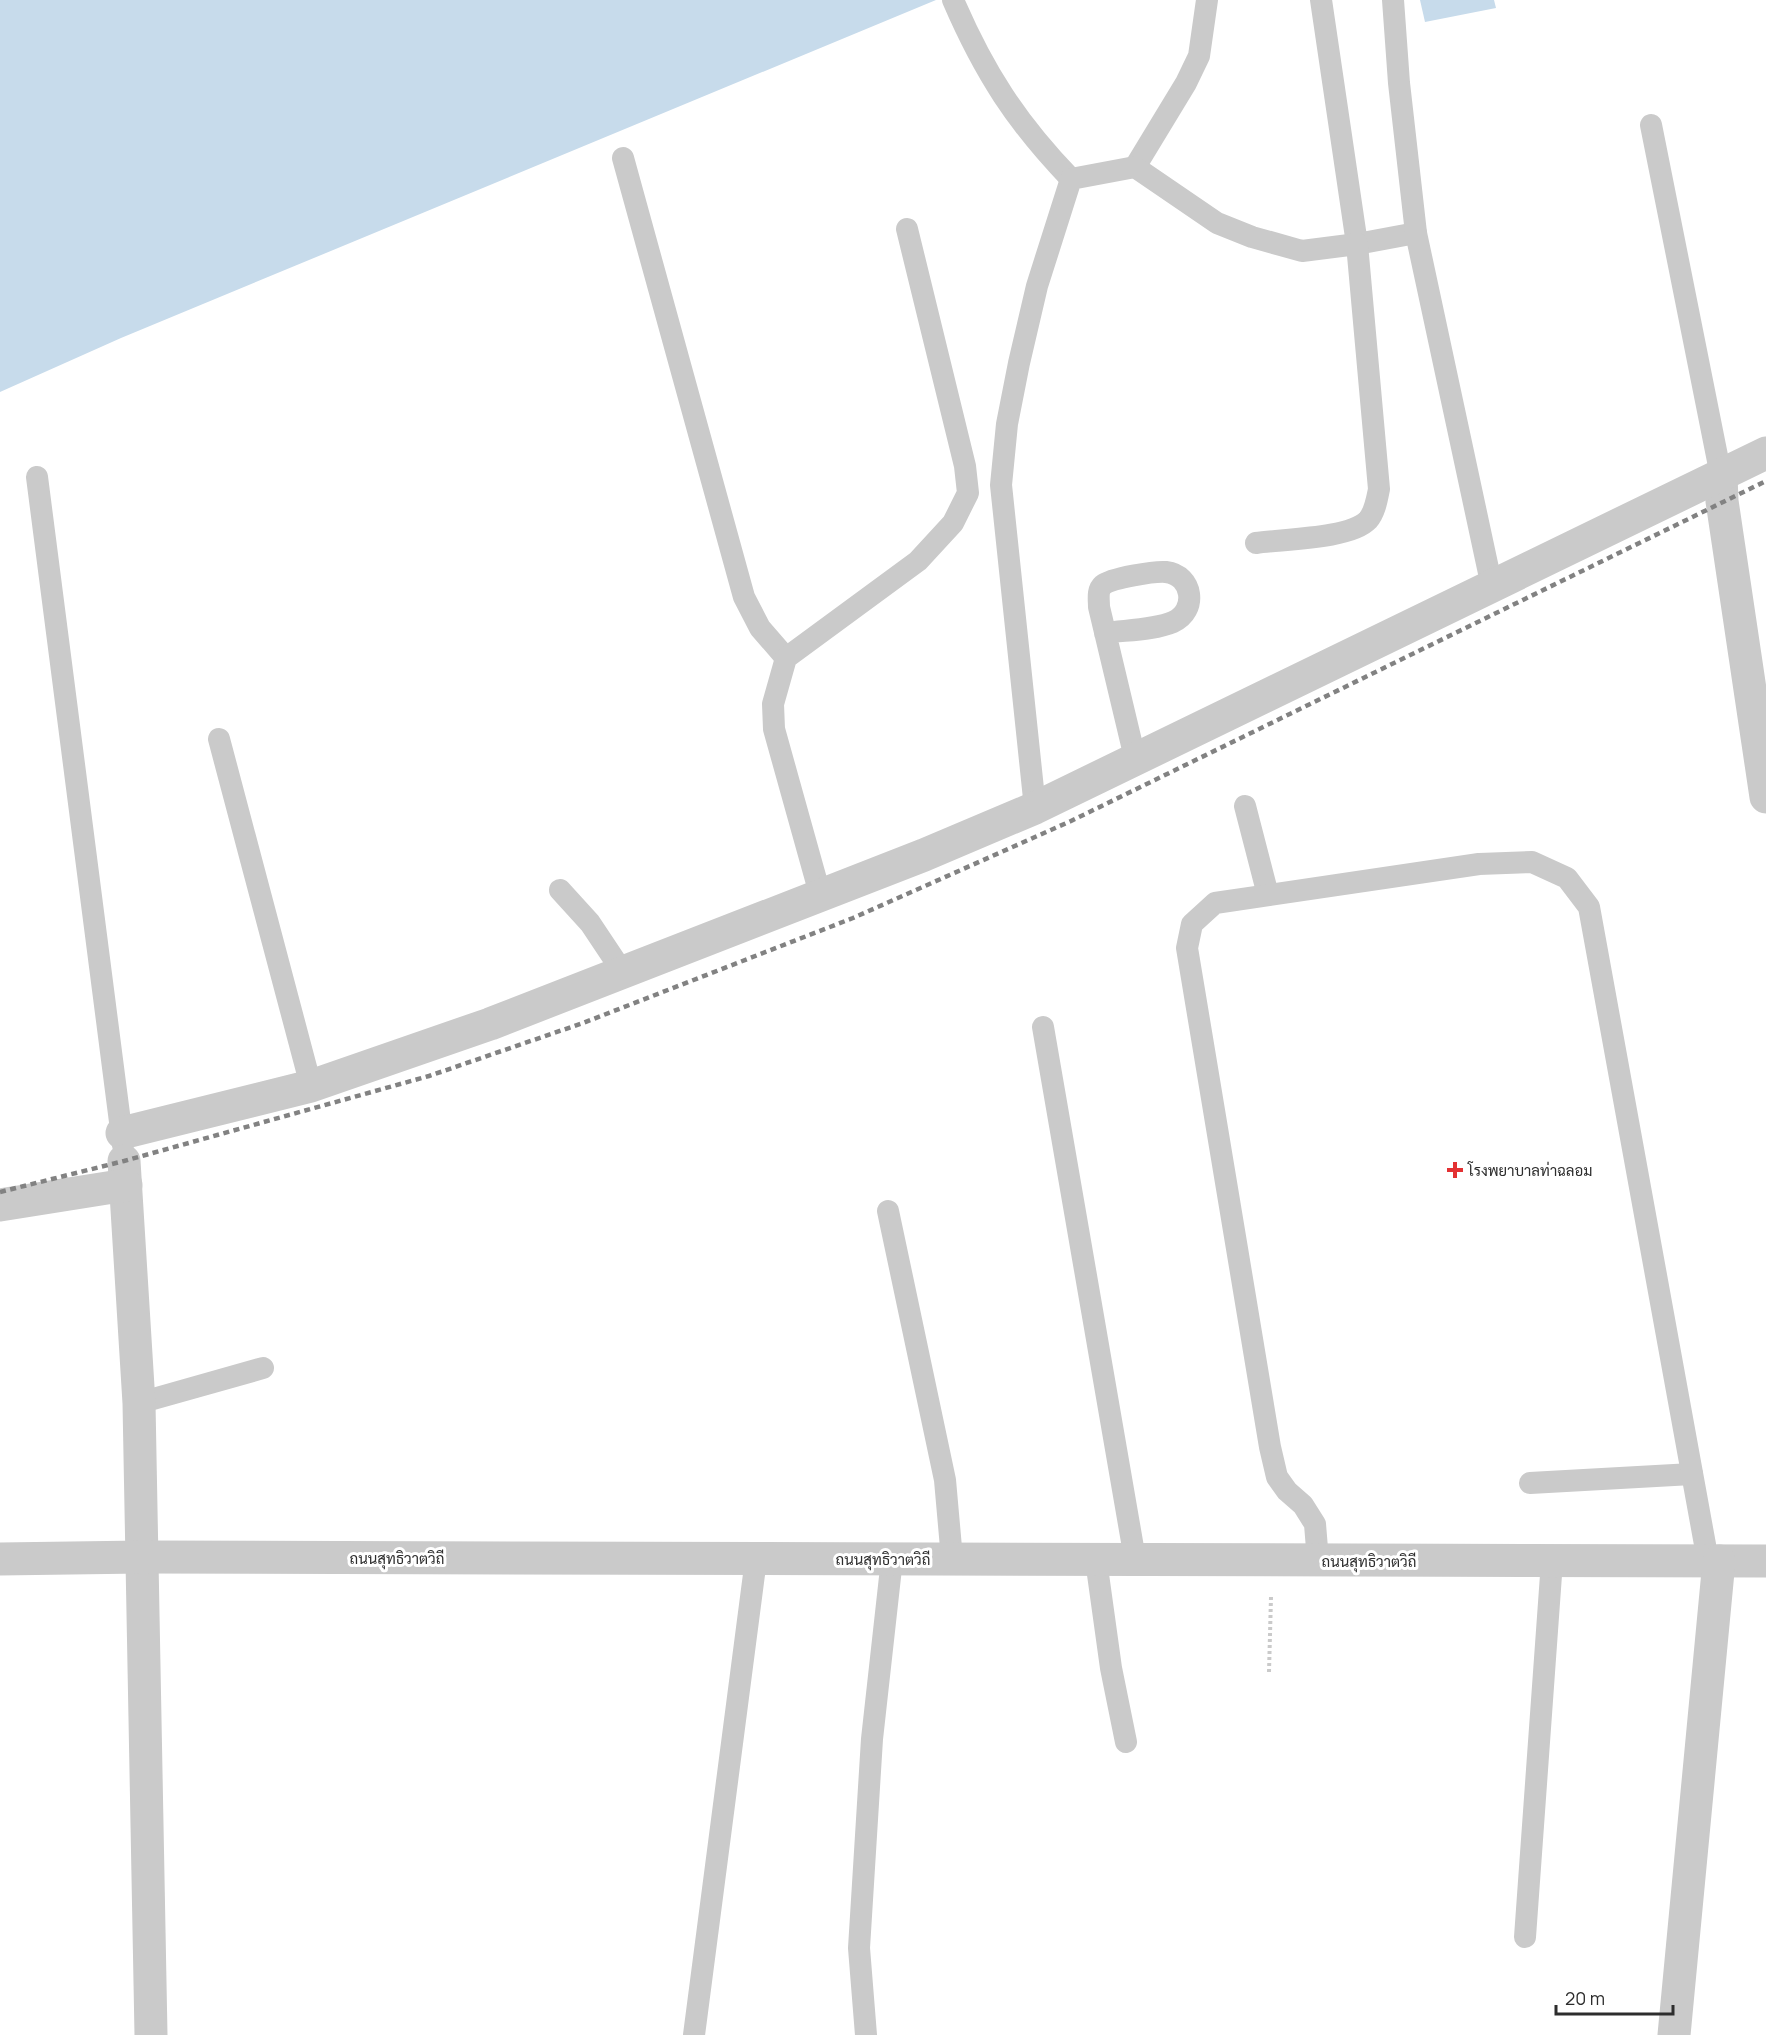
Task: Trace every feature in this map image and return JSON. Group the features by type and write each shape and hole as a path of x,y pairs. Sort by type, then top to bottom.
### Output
{"street":[{"path":"0,1205 124,1160 311,1086 490,1024 624,974 820,894 924,855 1035,808 1766,453"},
{"path":"1721,476 1722,501 1766,797"},
{"path":"124,1160 139,1403 151,2035"},
{"name":"ถนนสุทธิวาตวิถี","path":"0,1559 142,1557 1766,1561"},
{"path":"1674,2035 1714,1561"}],"lane":[{"path":"953,0 971,42 998,91 1033,140 1071,179"},
{"path":"1135,167 1186,83 1199,56 1207,0"},
{"path":"1256,543 1347,532 1368,520 1375,506 1379,489 1357,244 1321,0"},
{"path":"1393,0 1399,82 1416,233 1492,587"},
{"path":"1651,125 1721,476"},
{"path":"623,158 744,597 760,628 786,658"},
{"path":"1071,179 1135,167 1217,224 1302,251 1416,233"},
{"path":"1035,808 1001,485 1007,424 1018,363 1037,286 1071,179"},
{"path":"820,894 774,729 773,704 786,658 918,561 953,523 968,494 965,466 907,229"},
{"path":"37,477 124,1160"},
{"path":"1105,633 1136,758"},
{"path":"219,739 311,1086"},
{"path":"1245,806 1268,896"},
{"path":"1318,1561 1315,1524 1303,1505 1287,1491 1277,1477 1270,1447 1186,948 1192,924 1215,903 1479,864 1532,862 1567,878 1589,907 1692,1474 1714,1561"},
{"path":"560,890 590,923 624,974"},
{"path":"1043,1027 1136,1559"},
{"path":"888,1211 945,1480 952,1559"},
{"path":"139,1403 263,1368"},
{"path":"1530,1482 1692,1474"},
{"path":"694,2035 756,1559"},
{"path":"866,2035 859,1948 872,1739 892,1559"},
{"path":"1096,1560 1111,1668 1126,1742"},
{"path":"1525,1937 1552,1561"}],"path":[{"path":"1269,1672 1272,1560"}],"water":[{"path":"0,0 936,0 121,338 0,392"},
{"path":"1420,0 1494,0 1496,8 1425,22"}],"railway":[{"path":"0,1192 124,1161 429,1076 583,1023 853,918 1071,821 1766,481"}],"place":[{"name":"โรงพยาบาลท่าฉลอม","path":"1455,1170"}]}
